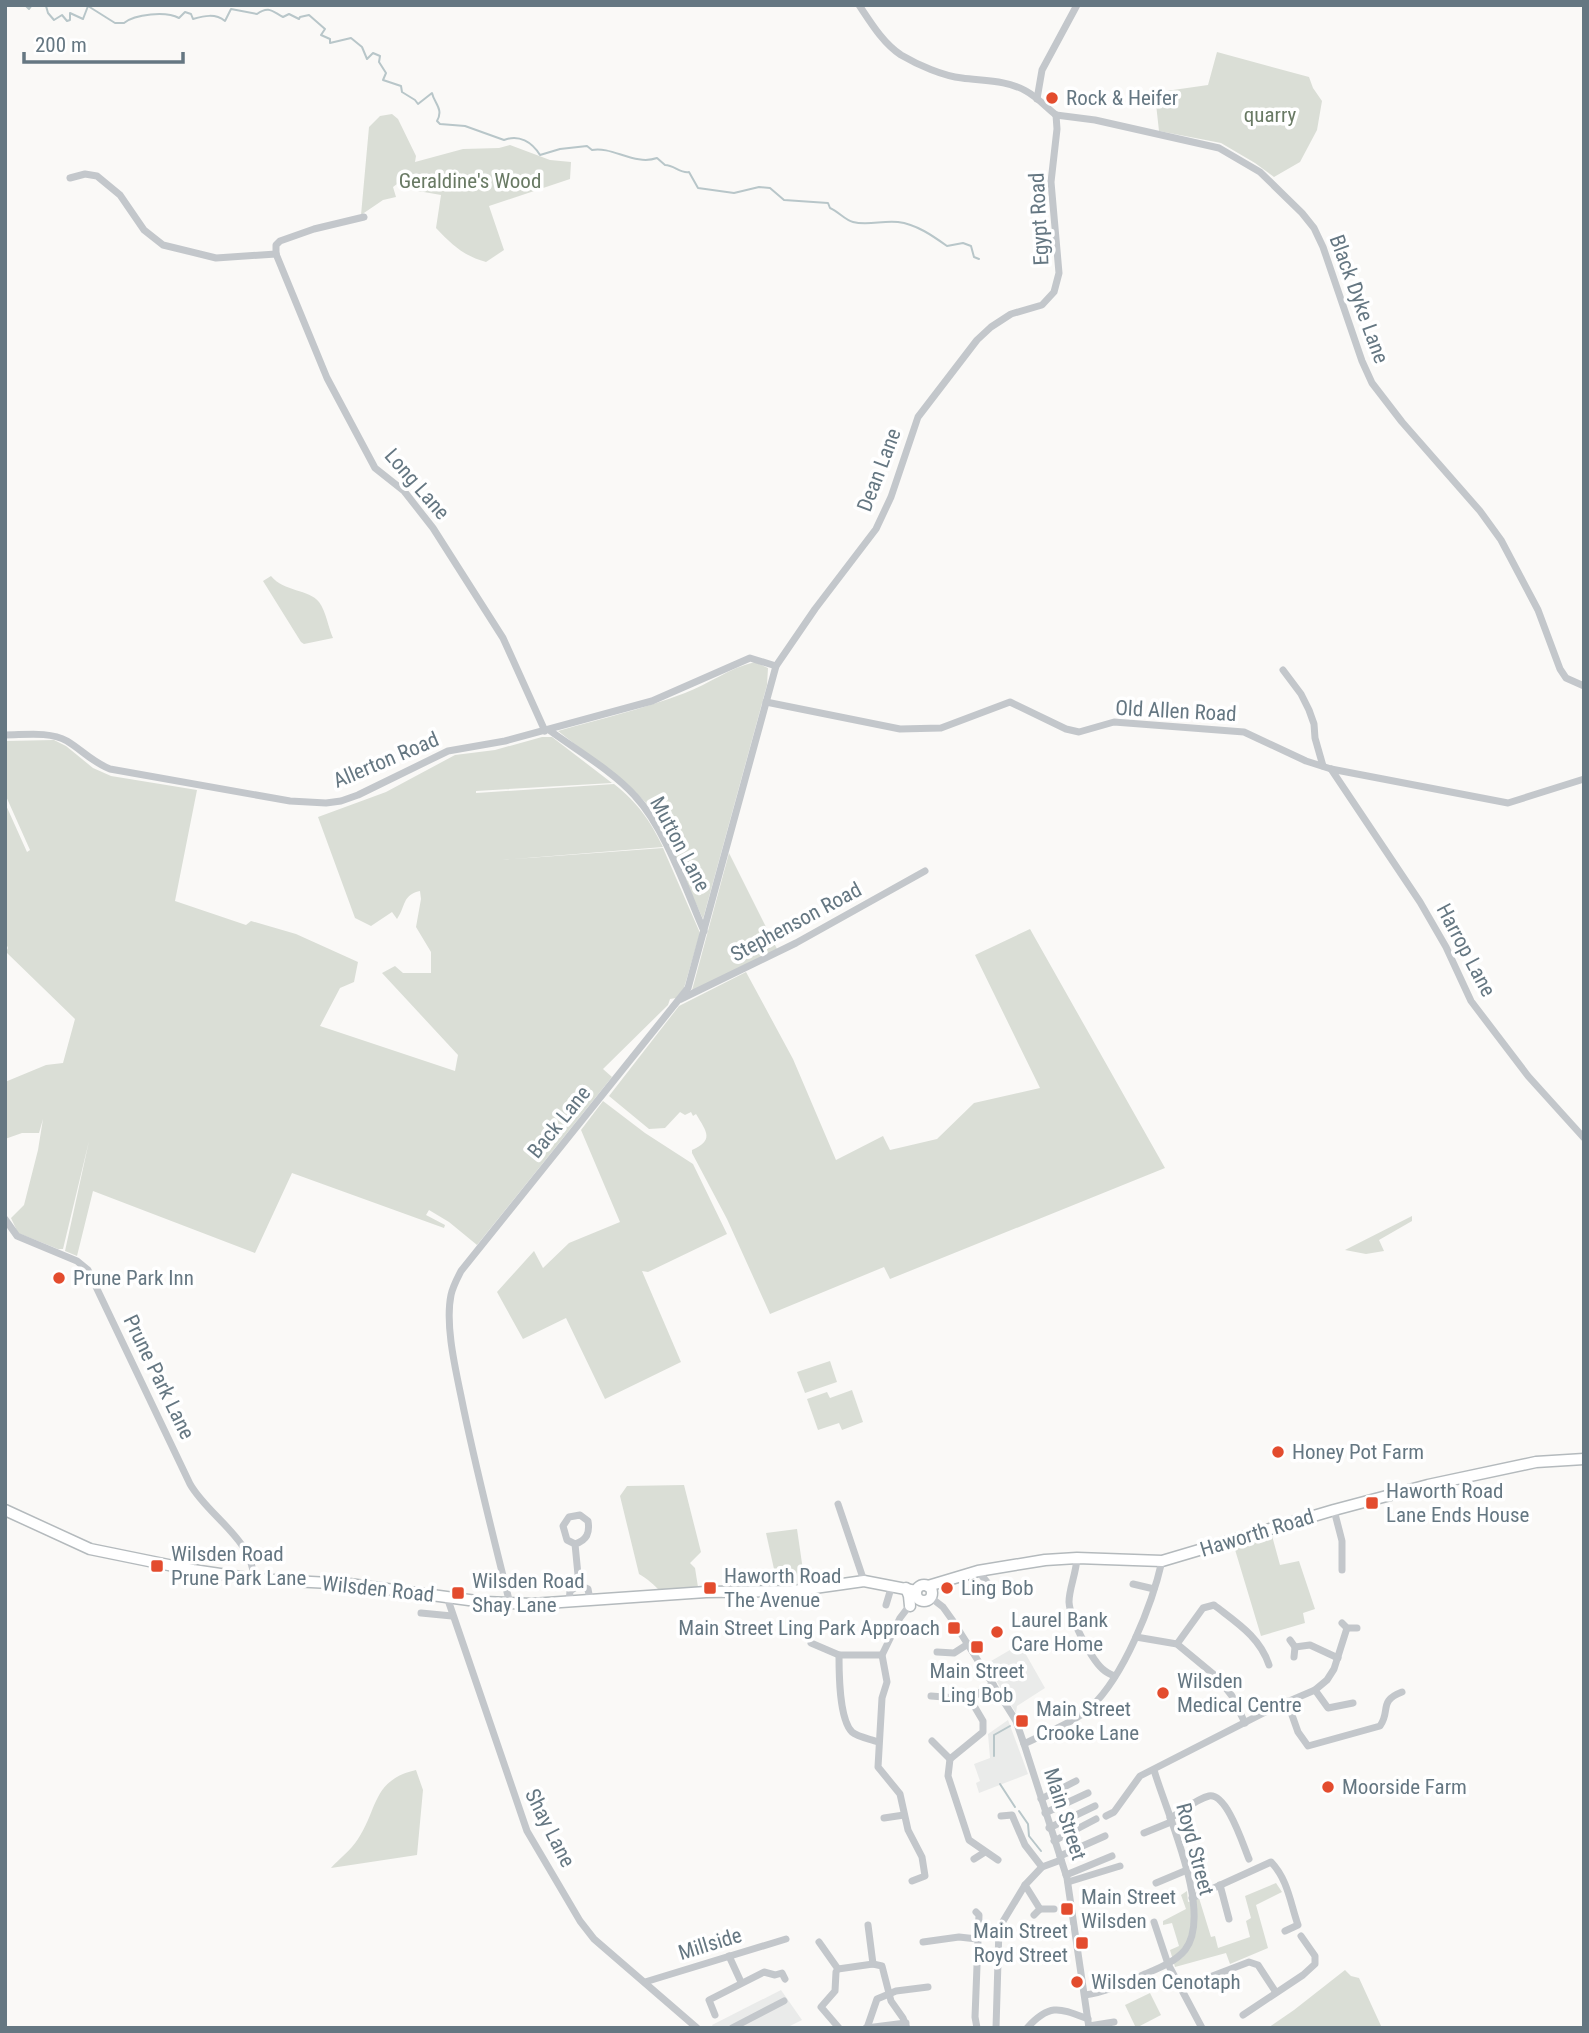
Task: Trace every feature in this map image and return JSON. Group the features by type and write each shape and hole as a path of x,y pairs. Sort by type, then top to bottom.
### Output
{"main road":[{"name":"Haworth Road","path":"913,1592 920,1586 1014,1564 1077,1558 1162,1561 1428,1485 1523,1464 1565,1458 1584,1459"},
{"name":"Wilsden Road","path":"5,1510 90,1549 254,1579 349,1584 510,1604"},
{"path":"510,1604 706,1592 793,1591 864,1581 892,1585 913,1592 925,1601 932,1592 928,1586"},
{"path":"909,1606 909,1596 913,1592"}],"street":[{"path":"859,5 880,35 900,54 960,78 1014,86 1028,92 1056,115"},
{"path":"1037,99 1042,70 1077,5"},
{"name":"Egypt Road","path":"1033,310 1049,299 1058,283 1051,182 1056,115"},
{"name":"Black Dyke Lane","path":"1056,115 1095,120 1219,148 1260,172 1294,205 1314,228 1323,247 1372,383 1502,540 1538,610 1560,669 1566,678 1584,687"},
{"path":"70,178 85,174 97,176 120,195 144,230 163,245 216,258 276,254 276,245 279,242 314,229 364,217"},
{"name":"Long Lane","path":"276,254 327,378 375,468 404,491 433,528 503,638 547,730"},
{"name":"Dean Lane","path":"776,666 815,609 876,529 891,497 923,409 990,327 1011,314 1033,310"},
{"name":"Allerton Road","path":"5,735 55,736 68,742 96,764 110,769 290,801 326,803 358,795 448,751 505,741 652,701 750,658 776,666"},
{"name":"Back Lane","path":"510,1604 471,1448 457,1376 450,1297 461,1271 688,988 776,666"},
{"path":"1283,670 1309,710 1323,765"},
{"name":"Old Allen Road","path":"766,702 900,729 941,728 1010,702 1066,730 1079,732 1114,722 1244,732 1292,755 1331,769 1508,803 1584,779"},
{"name":"Mutton Lane","path":"547,730 633,793 645,807 681,876 704,931"},
{"name":"Harrop Lane","path":"1331,769 1420,902 1446,947 1471,1001 1528,1076 1584,1138"},
{"name":"Stephenson Road","path":"680,999 806,938 925,871"},
{"name":"Prune Park Lane","path":"5,1219 17,1236 78,1261 88,1270 190,1484 208,1510 240,1542 254,1570 254,1579"},
{"path":"838,1504 864,1581"},
{"path":"1334,1510 1342,1541 1342,1570"},
{"path":"580,1515 588,1521 589,1530 585,1539 575,1544 567,1540 563,1526 569,1517 580,1515"},
{"path":"575,1544 579,1586"},
{"path":"1077,1558 1069,1602 1071,1609 1082,1638 1103,1670 1115,1676"},
{"path":"1024,1744 1091,1708 1115,1676 1136,1637 1162,1561"},
{"path":"978,1571 991,1587"},
{"path":"1133,1584 1154,1589"},
{"path":"886,1605 892,1585"},
{"path":"569,1602 570,1591 579,1586 588,1589 590,1600"},
{"name":"Shay Lane","path":"447,1597 527,1832 594,1939 697,2028"},
{"name":"Main Street","path":"930,1597 943,1607 1016,1721 1067,1879 1089,2024"},
{"path":"1177,1644 1203,1608 1214,1605 1255,1638 1264,1650 1269,1665"},
{"path":"909,1606 882,1655 887,1682 882,1698 878,1767 900,1794 914,1845 922,1857 925,1876 912,1881"},
{"path":"421,1613 452,1616"},
{"path":"1106,1816 1114,1812 1140,1776 1287,1701 1315,1690 1327,1680 1338,1658 1344,1626 1357,1628"},
{"path":"1136,1637 1177,1644 1218,1678 1232,1696 1245,1723"},
{"path":"811,1643 839,1655 882,1655"},
{"path":"937,1652 954,1653 968,1644"},
{"path":"1294,1657 1293,1644 1310,1645 1338,1658"},
{"path":"839,1655 839,1687 848,1726 854,1734 878,1742"},
{"path":"931,1696 970,1699 993,1684"},
{"path":"1315,1690 1326,1707 1353,1703"},
{"path":"1287,1701 1298,1732 1308,1746 1380,1726 1384,1721 1387,1702 1402,1692"},
{"path":"970,1699 983,1721 983,1732 950,1759 948,1776 968,1840 998,1860"},
{"path":"1338,1707 1340,1718"},
{"path":"932,1741 950,1759"},
{"name":"Royd Street","path":"1084,1995 1103,1993 1168,1964 1184,1951 1193,1937 1194,1917 1187,1870 1154,1770"},
{"path":"1041,1799 1076,1781"},
{"path":"1045,1813 1088,1793"},
{"path":"1143,1833 1171,1820 1204,1798 1218,1797 1228,1809 1249,1859"},
{"path":"1049,1828 1095,1806"},
{"path":"884,1818 904,1815"},
{"path":"1000,1816 1012,1815 1026,1845 1042,1867"},
{"path":"1054,1841 1096,1819"},
{"path":"996,2028 999,1928 1025,1885 1042,1867 1105,1836"},
{"path":"974,1860 985,1852"},
{"path":"1067,1879 1112,1856"},
{"path":"1192,1898 1271,1862 1290,1892 1298,1925 1285,1931"},
{"path":"1095,1863 1099,1872"},
{"path":"1067,1879 1120,1866"},
{"path":"1156,1883 1187,1870"},
{"path":"1025,1885 1040,1909"},
{"path":"1220,1885 1229,1919"},
{"path":"1034,1915 1040,1909 1054,1909"},
{"path":"976,1912 979,1915 975,2017 977,2028"},
{"path":"1154,1922 1168,1964 1202,2028"},
{"path":"868,1925 873,1964"},
{"path":"1242,2015 1303,1975 1315,1964 1315,1956 1301,1936"},
{"path":"923,1942 959,1937 978,1939"},
{"name":"Millside","path":"645,1982 786,1939"},
{"path":"819,1942 838,1969 835,1992 821,2007 839,2028"},
{"path":"729,1956 741,1982"},
{"path":"1181,1988 1249,1962 1258,1965 1275,1991"},
{"path":"838,1969 873,1964 878,1964 883,1969 888,1994 906,2025 866,2028 877,1999 888,1994 929,1987"},
{"path":"715,2015 709,2000 719,1989 764,1972 775,1975 782,1973 785,1979"},
{"path":"732,2028 785,2001"},
{"path":"1027,2028 1038,2016 1054,2008 1063,2009 1089,2024 1114,2022"}],"shaded area":[{"path":"1020,1644 1045,1688 1017,1706 1016,1713 986,1664"},
{"path":"1008,1720 1028,1774 979,1793 976,1783 980,1781 974,1764 990,1758 988,1734"},
{"path":"781,1990 802,2020 786,2028 714,2028 712,2025"}],"green space":[{"name":"quarry","path":"1217,52 1309,77 1322,101 1317,130 1300,162 1274,177 1221,143 1159,131 1156,104 1166,91 1208,85"},
{"name":"Geraldine's Wood","path":"392,114 398,119 416,156 415,162 463,149 510,145 550,160 571,162 570,179 489,206 504,250 486,262 478,260 447,240 436,228 441,195 418,191 405,178 393,187 396,197 383,200 361,215 369,127 380,116"},
{"path":"271,576 283,585 319,602 333,638 304,644 301,642 263,581"},
{"path":"755,662 768,668 767,685 703,919 658,820 646,803 630,787 558,731 669,699"},
{"path":"542,737 552,737 612,783 476,793 614,784 642,812 663,847 502,860 663,848 700,933 684,988 676,998 670,999 668,1005 603,1069 612,1077 477,1245 429,1210 426,1215 445,1225 444,1228 292,1173 255,1253 93,1191 77,1256 65,1251 89,1141 63,1249 18,1233 11,1218 24,1205 43,1119 39,1133 22,1133 5,1139 5,1082 46,1065 63,1063 75,1019 6,952 5,803 27,852 30,850 5,794 5,741 54,740 66,746 93,768 111,776 197,790 175,901 246,925 251,921 296,934 358,962 354,982 340,988 320,1026 455,1071 458,1055 382,973 395,966 403,973 431,973 431,952 416,927 420,891 407,898 397,919 392,912 371,926 355,918 318,817 386,792 455,755 495,750"},
{"path":"729,853 778,951 691,994"},
{"path":"1030,929 1165,1168 890,1279 884,1267 770,1314 727,1219 692,1153 692,1150 706,1139 705,1130 696,1114 693,1116 691,1112 685,1115 680,1112 665,1128 649,1129 609,1096 679,1006 746,972 793,1059 836,1160 883,1136 890,1150 937,1139 974,1103 1040,1088 975,955"},
{"path":"603,1101 645,1133 693,1164 727,1234 648,1272 642,1271 681,1362 605,1399 566,1318 523,1339 497,1292 534,1251 543,1268 569,1243 620,1222 581,1130"},
{"path":"1412,1216 1412,1221 1379,1240 1384,1251 1366,1254 1345,1250"},
{"path":"830,1361 837,1382 805,1393 797,1372"},
{"path":"852,1390 863,1422 842,1430 839,1423 818,1430 807,1399 827,1392 830,1398"},
{"path":"684,1485 701,1552 690,1563 695,1568 698,1587 660,1591 639,1574 620,1496 627,1486"},
{"path":"797,1529 805,1584 778,1587 766,1533"},
{"path":"1271,1532 1280,1565 1299,1561 1315,1609 1303,1613 1305,1623 1261,1636 1233,1543"},
{"path":"416,1770 423,1790 417,1855 331,1868 358,1839 384,1788 391,1781"},
{"path":"1276,1883 1282,1892 1256,1905 1268,1948 1230,1964 1226,1953 1175,1967 1170,1950 1179,1946 1172,1923 1163,1925 1163,1921 1186,1909 1181,1895 1187,1891 1188,1902 1199,1898 1211,1937 1215,1936 1218,1948 1250,1937 1246,1921 1251,1918 1245,1896"},
{"path":"1345,1970 1351,1976 1359,1978 1382,2028 1268,2028 1294,2010"},
{"path":"1150,1993 1161,2015 1136,2028 1125,2005"}],"waterway":[{"path":"25,5 29,9 32,5"},
{"path":"40,5 46,6 54,20 62,15 67,21 70,20 70,13 83,19 88,6 115,23 151,15 179,18 185,12 191,14 193,19 213,16 225,21 231,9 257,14 268,10 283,17 289,14 299,19 309,15 325,29 321,35 330,39 330,43 351,38 362,47 367,59 373,53 380,56 379,62 386,73 383,80 401,86 402,92 418,104 432,93 439,110 437,121 440,124 465,126 504,140 520,139 533,146 540,155 560,149 587,146 592,150 608,151 640,160 657,158 665,165 689,172 698,188 734,193 759,187 770,188 784,200 828,203 830,208 853,222 911,225 947,246 963,243 971,246 974,257 979,259"},
{"path":"994,1756 994,1735 1010,1726"},
{"path":"1000,1784 1015,1807"},
{"path":"1019,1811 1028,1824 1029,1836 1041,1851"}],"place":[{"name":"Rock & Heifer","path":"1052,98"},
{"name":"Prune Park Inn","path":"59,1278"},
{"name":"Honey Pot Farm","path":"1278,1452"},
{"name":"Haworth Road Lane Ends House","path":"1372,1503"},
{"name":"Wilsden Road Prune Park Lane","path":"157,1566"},
{"name":"Haworth Road The Avenue","path":"710,1588"},
{"name":"Ling Bob","path":"947,1588"},
{"name":"Wilsden Road Shay Lane","path":"458,1593"},
{"name":"Main Street Ling Park Approach","path":"954,1628"},
{"name":"Laurel Bank Care Home","path":"997,1632"},
{"name":"Main Street Ling Bob","path":"977,1647"},
{"name":"Wilsden Medical Centre","path":"1163,1693"},
{"name":"Main Street Crooke Lane","path":"1022,1721"},
{"name":"Moorside Farm","path":"1328,1787"},
{"name":"Main Street Wilsden","path":"1067,1909"},
{"name":"Main Street Royd Street","path":"1082,1943"},
{"name":"Wilsden Cenotaph","path":"1077,1982"}]}
